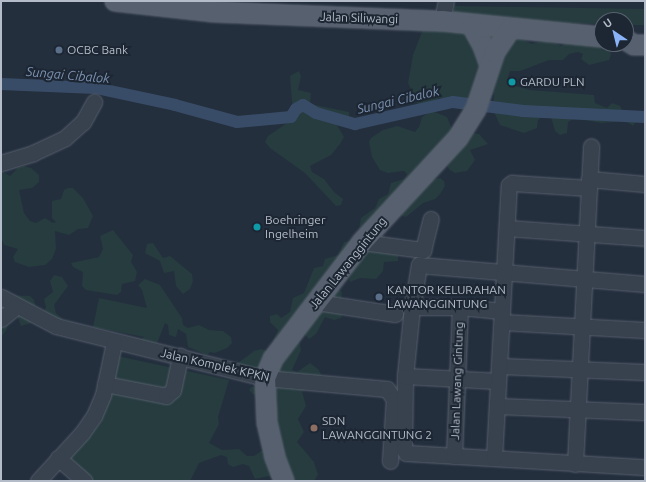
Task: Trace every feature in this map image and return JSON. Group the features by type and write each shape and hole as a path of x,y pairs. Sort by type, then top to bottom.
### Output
{"main road":[{"name":"Jalan Siliwangi","path":"115,1 214,12 442,22 472,26 594,35"},
{"path":"472,26 483,46 490,65"},
{"name":"Jalan Lawanggintung","path":"284,481 275,457 267,423 265,378 273,359 362,242 458,138 478,103 490,65 511,28"},
{"path":"634,35 645,33"},
{"path":"634,44 645,45"}],"street":[{"path":"442,22 446,1"},
{"path":"1,163 34,154 65,138 83,122 94,102"},
{"path":"575,464 591,146"},
{"path":"494,458 509,183 645,184"},
{"name":"Jalan Lawang Gintung","path":"431,219 419,265 412,307 405,376 404,449 410,454 645,467"},
{"path":"507,228 645,238"},
{"path":"362,242 423,250"},
{"path":"419,265 645,284"},
{"name":"Jalan Komplek KPKN","path":"1,298 16,307 56,326 114,343 180,356 265,378 387,389 391,392 394,399 390,461"},
{"path":"316,302 395,314"},
{"path":"1,319 16,307"},
{"name":"Jalan Lawang Gintung","path":"412,307 460,307 502,316 582,326 645,330"},
{"name":"Jalan Lawang Gintung","path":"454,456 460,307"},
{"path":"38,481 88,424 97,408 105,384 114,343"},
{"path":"105,384 166,396 173,390 180,356"},
{"path":"500,366 645,372"},
{"path":"405,376 498,381"},
{"path":"497,406 645,412"},
{"path":"58,458 84,481"}],"green space":[{"path":"454,6 645,9 645,25 634,25 634,12 594,12 594,24 453,21"},
{"path":"425,24 513,35 532,44 546,40 561,46 571,40 594,42 594,52 610,52 609,60 589,65 581,59 583,54 578,52 569,54 563,60 549,60 520,71 510,71 507,80 515,86 530,90 594,95 595,103 607,108 612,103 620,106 622,110 632,113 637,120 633,126 626,121 601,123 575,118 568,122 567,133 560,135 555,131 551,117 544,115 538,120 537,128 524,133 500,125 493,110 494,93 489,98 469,101 454,96 447,100 440,98 419,107 408,83 413,55"},
{"path":"299,71 301,76 298,90 311,93 310,104 349,112 349,118 337,125 344,137 340,144 331,155 310,166 312,172 324,179 334,192 343,199 341,205 336,206 305,173 270,148 265,142 268,136 290,121 293,115 290,76"},
{"path":"432,111 447,117 452,129 479,134 488,144 470,150 475,160 467,171 455,173 450,170 447,166 449,153 430,180 440,178 444,181 445,186 435,199 423,203 406,217 400,215 364,235 359,229 361,218 375,208 379,199 388,194 391,183 404,179 407,174 404,171 388,173 380,170 372,157 369,142 371,138 383,130 397,126 415,132 419,127 422,117"},
{"path":"24,166 31,168 39,175 39,182 32,188 19,190 24,213 30,221 36,223 45,218 53,223 56,222 52,218 52,201 61,199 64,190 68,188 73,188 83,198 93,216 88,228 78,229 69,235 55,231 56,249 52,259 45,265 29,267 15,262 13,257 18,249 4,245 1,238 1,171 10,176 18,168"},
{"path":"113,230 133,255 131,262 137,272 135,281 122,284 121,292 117,295 86,290 82,286 83,272 73,267 71,263 99,257 103,249 100,236"},
{"path":"352,241 389,252 398,256 398,261 384,262 383,271 376,279 360,278 350,282 349,279 354,267 333,283 342,292 341,302 344,312 341,318 334,320 325,317 316,334 309,339 304,334 298,336 301,350 292,370 297,372 310,363 318,369 324,379 318,387 302,391 306,406 298,419 304,432 297,442 314,462 318,475 314,481 279,481 269,476 255,479 249,466 243,464 233,467 228,464 227,457 221,455 199,463 190,481 90,481 70,458 101,422 117,356 229,380 218,417 219,424 209,443 222,450 239,449 247,456 254,456 263,450 268,431 265,393 254,395 249,390 251,387 261,387 240,369 238,363 254,351 262,349 276,356 284,347 273,341 278,330 270,322 270,316 277,314 281,318 290,312 293,298 304,293 314,268 323,266 325,259 338,255 344,242"},
{"path":"153,243 163,258 170,256 192,274 193,281 190,289 183,294 176,286 174,271 164,273 160,261 145,253 147,244"},
{"path":"54,275 62,277 68,286 54,305 56,313 62,318 61,326 38,321 21,326 16,313 8,320 7,329 1,337 1,295 30,296 34,300 37,312 43,313 46,307 44,299 53,292 50,281"},
{"path":"145,279 160,285 182,318 183,325 188,328 199,325 209,330 223,331 231,337 232,343 227,348 215,353 210,352 207,355 188,347 186,334 178,329 176,337 169,335 168,325 165,323 156,346 139,341 144,337 93,327 99,298 147,308 142,290 138,285"}],"waterway":[{"name":"Sungai Cibalok","path":"1,84 96,88 175,105 237,122 291,117 296,109 303,105 316,113 355,124 453,102 523,111 645,117"}],"place":[{"name":"OCBC Bank","path":"59,50"},
{"name":"GARDU PLN","path":"512,82"},
{"name":"Boehringer Ingelheim","path":"257,227"},
{"name":"KANTOR KELURAHAN LAWANGGINTUNG","path":"379,297"},
{"name":"SDN LAWANGGINTUNG 2","path":"314,428"}]}
